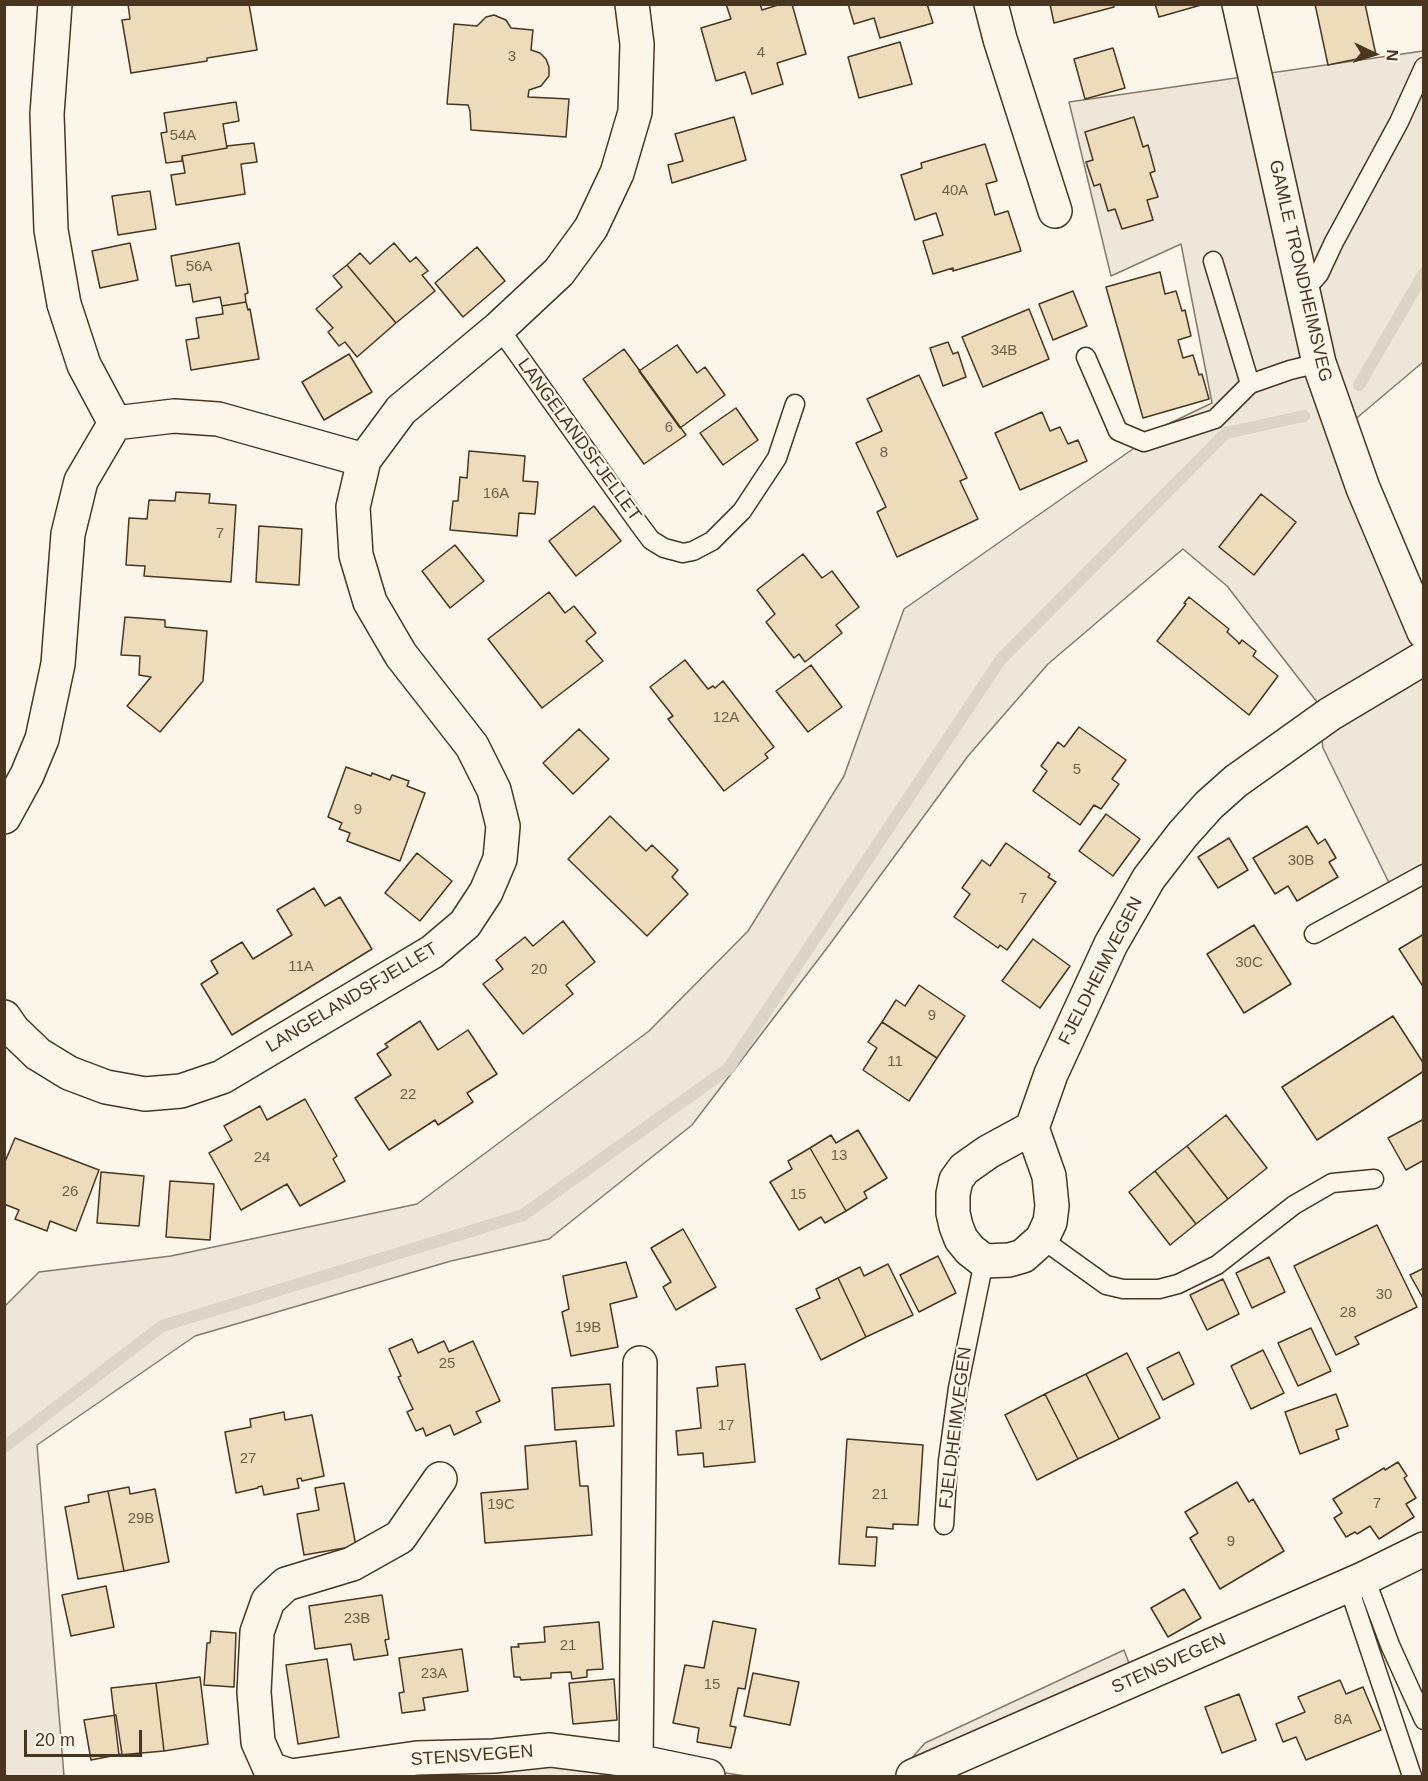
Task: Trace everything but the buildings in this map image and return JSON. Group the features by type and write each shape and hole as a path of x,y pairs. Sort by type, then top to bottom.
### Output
{"street":[{"path":"55,4 47,114 51,230 64,304 84,365 115,423"},
{"name":"LANGELANDSFJELLET","path":"4,1017 13,1030 38,1054 69,1073 106,1088 145,1095 181,1091 222,1077 432,951 465,924 486,892 500,859 504,826 494,790 471,746 401,655 370,602 356,555 353,507 364,460 401,410 499,328 559,272 591,228 617,173 635,112 637,44 632,4"},
{"path":"991,4 1055,211"},
{"name":"GAMLE TRONDHEIMSVEG","path":"1239,4 1318,363 1363,488 1424,632"},
{"path":"115,423 174,416 218,419 364,460"},
{"path":"4,817 27,775 42,739 58,664 68,534 81,481 115,423"},
{"name":"FJELDHEIMVEGEN","path":"1032,1128 1051,1074 1110,944 1149,878 1184,834 1209,805 1236,781 1330,714 1424,658"},
{"path":"1032,1128 1049,1176 1052,1206 1050,1222 1042,1239 1023,1256 1009,1260 984,1261 970,1250 962,1239 953,1213 956,1180 964,1169 988,1152 1032,1128"},
{"path":"636,1761 640,1363"},
{"name":"STENSVEGEN","path":"440,1479 400,1537 352,1564 286,1584 268,1601 257,1632 255,1692 258,1742 270,1769 291,1776 417,1758 494,1756 550,1750 636,1761 708,1776"},
{"name":"STENSVEGEN","path":"913,1776 1424,1549"}],"lane":[{"path":"1302,293 1320,274 1334,242 1399,122 1424,67"},
{"path":"1213,261 1250,384"},
{"name":"LANGELANDSFJELLET","path":"499,328 651,540 664,548 683,553 693,551 712,541 742,511 777,458 795,404"},
{"path":"1086,357 1118,431 1144,442 1215,419 1250,384 1318,363"},
{"path":"1314,934 1424,874"},
{"path":"1042,1239 1106,1285 1123,1289 1159,1289 1178,1284 1217,1265 1294,1205 1332,1183 1374,1179"},
{"name":"FJELDHEIMVEGEN","path":"944,1525 948,1461 958,1388 984,1261"},
{"path":"1356,1581 1394,1654 1424,1720"},
{"path":"1356,1581 1413,1776"}],"shaded area":[{"path":"1423,51 1423,362 1339,433 1423,625 1423,880 1395,895 1323,748 1317,702 1227,586 1183,549 1048,664 968,756 830,944 692,1125 549,1239 451,1261 195,1336 37,1445 64,1776 5,1776 5,1306 39,1272 171,1256 417,1204 649,1031 748,931 844,776 904,609 1140,444 1139,438 1212,403 1181,244 1111,276 1069,102"},
{"path":"1124,1650 1135,1679 924,1776 896,1776 925,1743"},
{"path":"330,1758 665,1764 746,1776 286,1776"}],"waterway":[{"path":"1359,385 1424,273"},
{"path":"4,1447 162,1326 523,1215 728,1069 1001,659 1226,433 1304,416"}]}
